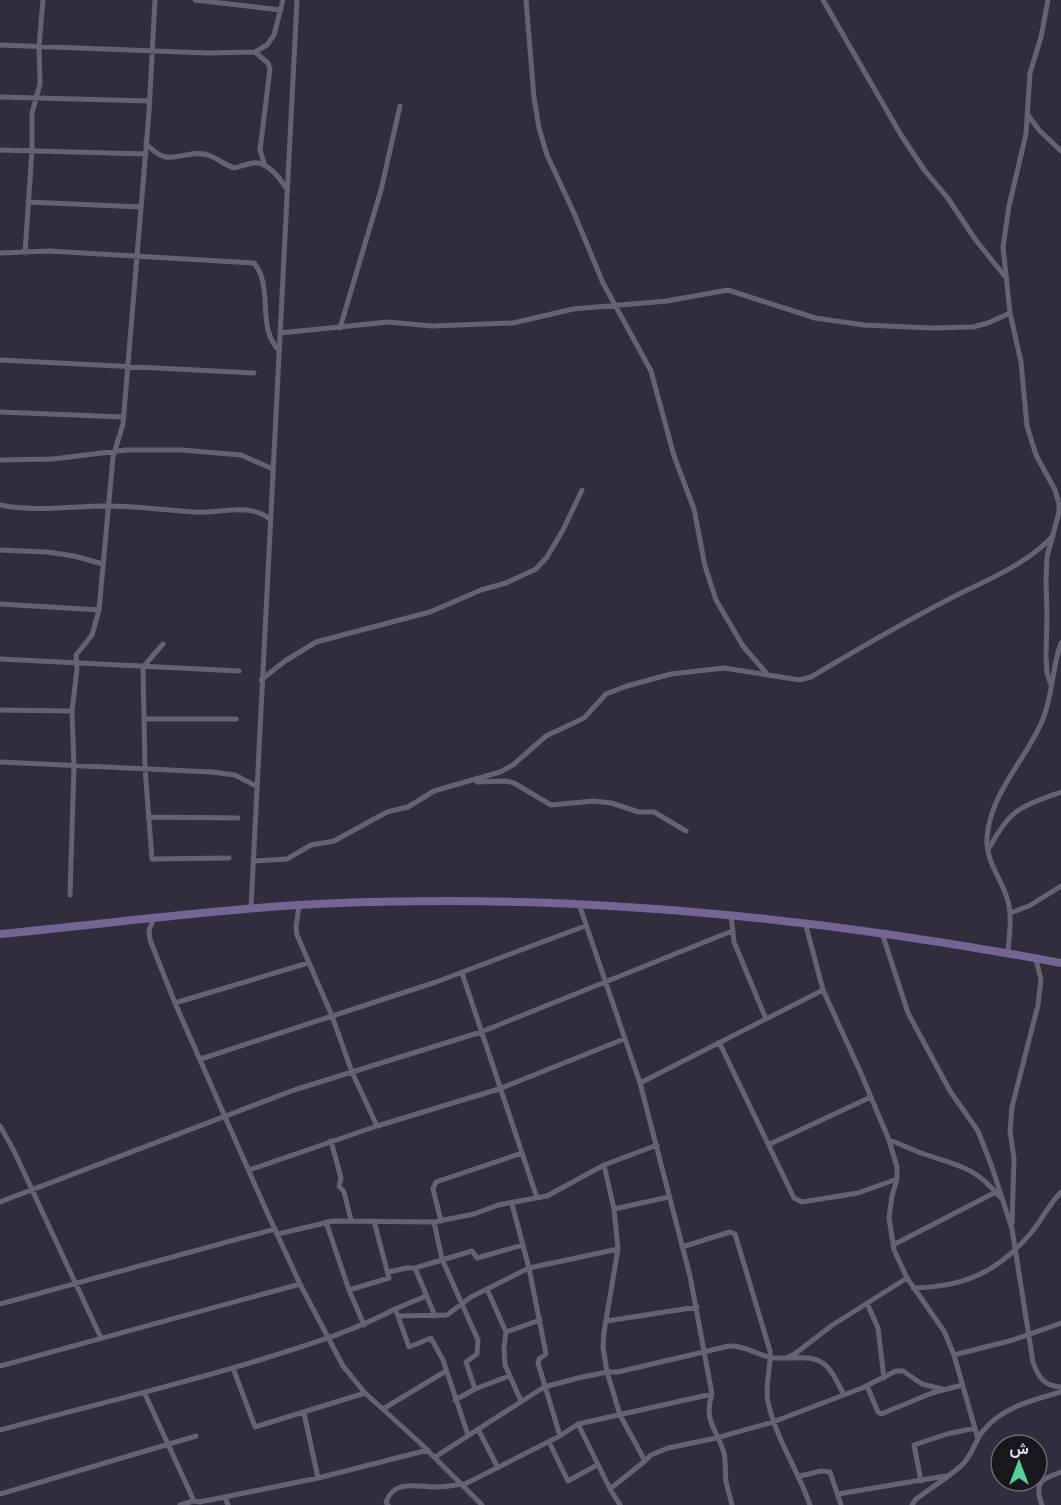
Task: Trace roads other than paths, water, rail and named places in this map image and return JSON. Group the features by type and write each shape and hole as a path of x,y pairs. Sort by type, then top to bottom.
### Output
{"street":[{"path":"25,253 32,150 32,112 40,84 39,46 43,0"},
{"path":"69,895 74,766 72,711 76,655 92,635 99,610 114,451 121,434 124,417 146,154 155,0"},
{"path":"195,0 281,10"},
{"path":"0,45 208,53 255,52 267,45 274,35 283,0"},
{"path":"250,908 297,0"},
{"path":"526,0 534,98 544,146 603,283 655,382 674,456 694,509 705,566 716,600 743,646 768,675"},
{"path":"823,0 901,135 975,239 1008,280"},
{"path":"1048,0 1030,73 1026,134 1003,238 1010,313 1021,362 1027,426 1036,455 1059,504 1047,557 1046,656 1047,673 1051,685"},
{"path":"255,52 268,63 270,69 260,150 266,166 287,189"},
{"path":"0,97 149,101"},
{"path":"340,328 381,190 400,106"},
{"path":"1027,114 1039,130 1061,151"},
{"path":"146,143 155,153 165,158 203,154 231,168 256,163 266,166"},
{"path":"0,150 146,154"},
{"path":"28,202 141,207"},
{"path":"0,253 49,251 254,263 261,276 269,331 275,347 279,350"},
{"path":"280,333 388,322 432,326 513,323 573,309 616,307 728,291 815,318 864,325 973,327 1010,313"},
{"path":"0,360 254,373"},
{"path":"0,412 124,417"},
{"path":"0,460 53,459 114,451 182,450 236,454 273,469"},
{"path":"261,680 285,661 316,642 430,612 536,569 547,557 564,530 582,490"},
{"path":"0,505 155,507 194,512 249,510 260,512 270,519"},
{"path":"253,861 287,859 311,845 334,841 387,812 408,807 434,791 488,777 513,765 546,736 584,718 602,697 616,690 671,674 724,669 800,680 811,677 881,635 998,576 1043,547 1053,536"},
{"path":"0,550 47,552 103,564"},
{"path":"0,604 99,610"},
{"path":"1008,953 1010,913 1007,897 988,851 987,838 998,797 1032,743 1044,717 1061,643"},
{"path":"162,644 144,666 145,768 152,859 229,858"},
{"path":"0,659 238,671"},
{"path":"0,710 72,711"},
{"path":"144,719 236,719"},
{"path":"0,762 212,772 235,775 256,786"},
{"path":"469,782 514,783 551,805 594,801 610,803 639,812 654,812 686,831"},
{"path":"988,851 1011,814 1022,807 1061,792"},
{"path":"148,817 238,818"},
{"path":"1010,913 1029,906 1061,886"},
{"path":"0,934 250,908 447,901 579,904 731,914 805,922 1061,963"},
{"path":"579,904 640,1083 657,1145 696,1306 712,1394 709,1414 716,1438 723,1451 727,1470 726,1480 732,1505"},
{"path":"300,906 296,927 297,935 332,1016 352,1072 377,1126"},
{"path":"731,914 734,942 766,1019"},
{"path":"154,918 149,930 150,940 175,1003 300,1284 343,1366 366,1393 428,1450 482,1505"},
{"path":"805,922 823,990 889,1140 897,1167 897,1179 889,1218 893,1245 907,1278 944,1331 954,1355 978,1439"},
{"path":"201,1059 462,973 585,926"},
{"path":"0,1202 294,1090 480,1032 732,931"},
{"path":"882,933 908,1013 950,1091 978,1131 1012,1229"},
{"path":"1036,958 1041,980 1038,1005 1012,1107 1010,1131 1014,1159 1012,1229 1033,1362 1038,1375 1049,1386 1061,1387"},
{"path":"175,1003 308,963"},
{"path":"462,973 537,1198"},
{"path":"640,1083 823,990"},
{"path":"249,1170 377,1126 500,1089 624,1039"},
{"path":"719,1042 794,1198 802,1202 858,1193 897,1179"},
{"path":"770,1144 871,1097"},
{"path":"0,1126 101,1338"},
{"path":"889,1140 958,1164 987,1181 1002,1198"},
{"path":"331,1141 341,1178 339,1186 344,1192 351,1220"},
{"path":"0,1304 276,1231 326,1222 351,1220 434,1222 474,1214 498,1205 547,1196 604,1165 657,1145"},
{"path":"441,1221 433,1189 436,1182 522,1152"},
{"path":"604,1165 614,1209 618,1249 603,1340 607,1372 620,1415 645,1461"},
{"path":"893,1245 996,1192"},
{"path":"913,1288 934,1288 971,1279 993,1269 1030,1234 1061,1192"},
{"path":"614,1209 669,1197"},
{"path":"512,1204 530,1268 546,1354 539,1359 538,1363 560,1436"},
{"path":"349,1290 388,1278 374,1221"},
{"path":"326,1222 349,1290 364,1325"},
{"path":"434,1222 441,1259 479,1342 476,1356 466,1362 475,1389"},
{"path":"682,1247 730,1232 734,1233 771,1357 767,1390 773,1422 800,1476 810,1505"},
{"path":"388,1272 415,1268 472,1251 477,1258 523,1245"},
{"path":"398,1316 447,1315 487,1289 530,1268 618,1249"},
{"path":"415,1268 435,1316"},
{"path":"785,1358 796,1353 831,1326 907,1278"},
{"path":"0,1366 300,1284"},
{"path":"487,1289 506,1332 504,1356 509,1376 521,1401"},
{"path":"0,1430 145,1394 329,1338 364,1325 426,1296"},
{"path":"867,1303 878,1328 884,1378"},
{"path":"607,1321 696,1306"},
{"path":"395,1310 408,1346 411,1347 431,1338 442,1358 468,1435"},
{"path":"506,1332 540,1320"},
{"path":"954,1355 1029,1335 1061,1323"},
{"path":"435,1457 544,1387 705,1351 741,1346 771,1357 807,1358 822,1362 830,1370 844,1395"},
{"path":"233,1368 255,1427 366,1393"},
{"path":"383,1409 446,1371"},
{"path":"610,1490 651,1455 668,1448 716,1438 773,1422 867,1386 896,1371 903,1371 921,1384 942,1389"},
{"path":"455,1400 475,1389 509,1376"},
{"path":"867,1386 881,1414 942,1389 962,1385"},
{"path":"912,1505 916,1499 949,1475 973,1451 984,1430 1005,1412 1025,1402 1061,1392"},
{"path":"145,1394 194,1501"},
{"path":"388,1505 386,1502 388,1496 399,1487 462,1484 549,1442 578,1424 712,1394"},
{"path":"304,1413 318,1478"},
{"path":"578,1424 597,1465 620,1505"},
{"path":"921,1481 914,1445 975,1428"},
{"path":"478,1429 498,1468"},
{"path":"0,1494 196,1436"},
{"path":"549,1442 568,1481 597,1465"},
{"path":"180,1505 318,1478 428,1450"},
{"path":"800,1476 828,1471 841,1505"},
{"path":"1042,1505 1037,1493 1038,1486 1044,1479 1061,1472"},
{"path":"838,1494 949,1475"},
{"path":"225,1497 228,1505"}]}
